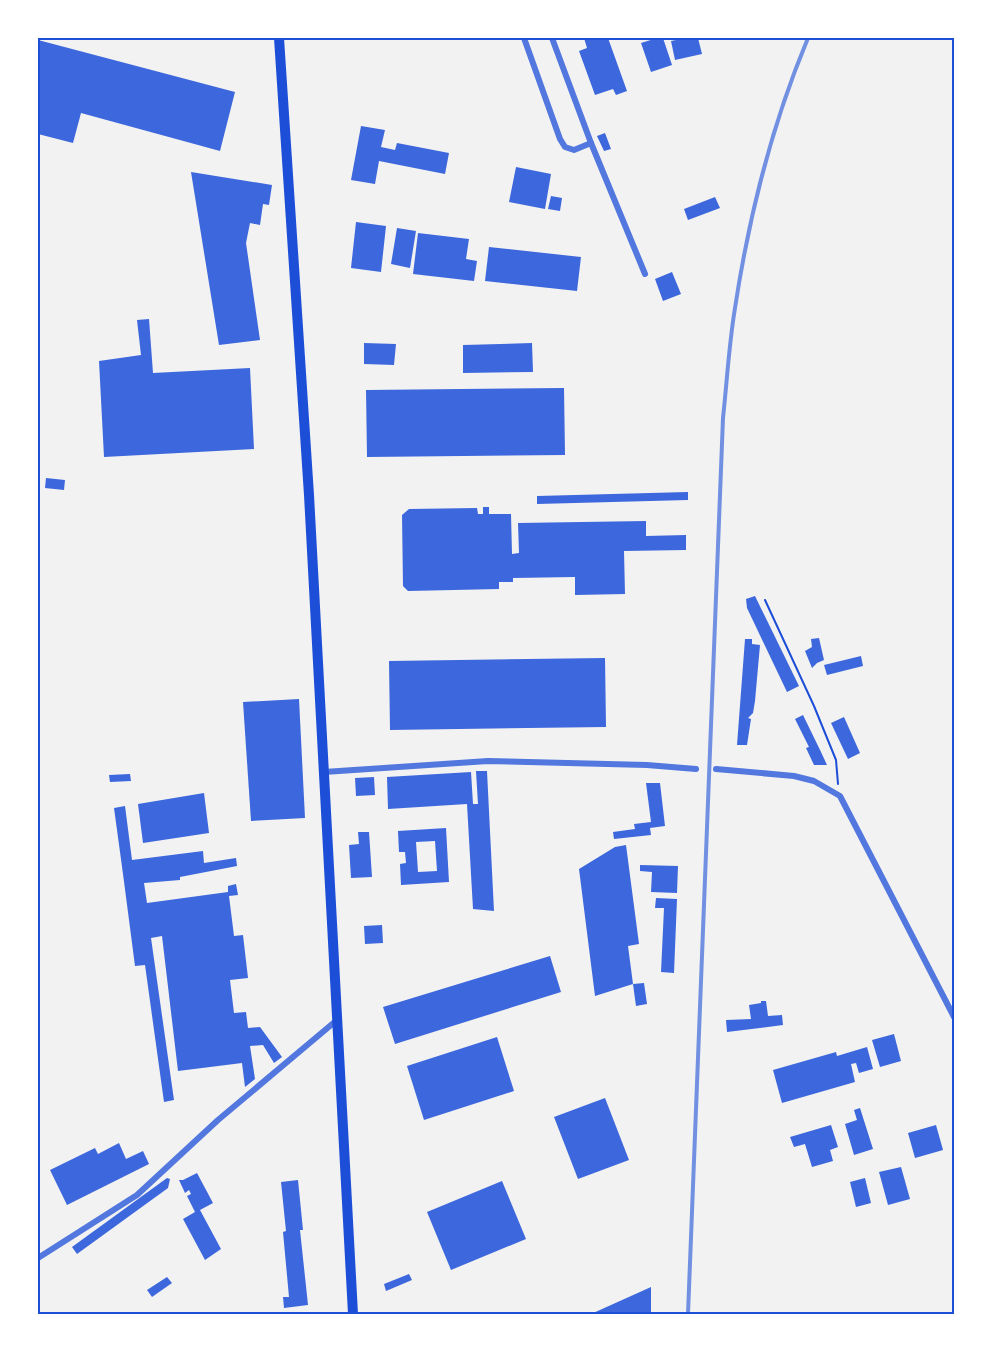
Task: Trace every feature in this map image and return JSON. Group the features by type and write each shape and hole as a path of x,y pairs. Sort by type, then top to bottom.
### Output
{"main road":[{"path":"279,38 309,495 353,1314"}],"street":[{"path":"524,38 560,139 565,147 574,150 591,143"},
{"path":"552,38 591,143 645,274"},
{"path":"324,772 488,761 647,765 696,769"},
{"path":"716,769 794,776 814,781 840,796 954,1017"},
{"path":"38,1258 137,1195 218,1120 337,1020"}],"path":[{"path":"765,600 836,760 840,796"}],"building":[{"path":"584,38 608,38 627,91 616,95 613,89 595,95 579,51 587,48"},
{"path":"663,38 672,65 651,72 641,43"},
{"path":"698,38 702,54 675,60 671,41"},
{"path":"38,40 235,92 220,151 81,113 73,143 38,134"},
{"path":"361,126 385,130 381,147 395,150 397,143 449,153 445,174 379,161 375,184 351,180"},
{"path":"605,133 611,149 604,151 597,136"},
{"path":"516,167 551,174 545,209 509,202"},
{"path":"191,172 272,185 269,205 263,204 260,225 250,223 246,243 260,340 219,345"},
{"path":"551,196 562,198 560,211 548,209"},
{"path":"715,197 720,208 688,220 684,209"},
{"path":"356,222 386,226 381,272 351,268"},
{"path":"397,228 416,231 410,268 391,264"},
{"path":"418,233 469,239 466,259 477,261 474,281 413,274"},
{"path":"489,247 581,257 577,291 485,281"},
{"path":"672,272 681,294 663,301 655,279"},
{"path":"149,319 153,373 250,368 254,449 104,457 99,361 141,355 137,320"},
{"path":"364,343 396,344 394,365 364,364"},
{"path":"532,343 533,372 463,373 463,345"},
{"path":"564,388 565,455 367,457 366,390"},
{"path":"46,478 65,480 64,490 45,488"},
{"path":"688,492 688,500 537,504 537,496"},
{"path":"483,507 489,507 489,514 511,514 512,554 519,553 518,523 646,521 646,536 686,535 686,550 624,551 625,594 575,595 575,577 513,578 513,582 499,582 499,589 408,591 403,586 402,515 409,509 477,508 478,514 483,514"},
{"path":"755,596 799,686 787,692 747,608 746,599"},
{"path":"819,638 824,660 812,668 805,651 812,647 811,639"},
{"path":"745,639 752,639 752,644 760,645 755,701 753,713 748,718 751,719 747,745 737,745"},
{"path":"861,656 863,666 827,675 824,665"},
{"path":"605,658 606,727 390,730 389,661"},
{"path":"299,699 305,818 251,821 243,702"},
{"path":"803,715 827,765 814,765 806,748 809,747 795,719"},
{"path":"844,717 860,753 848,759 831,723"},
{"path":"476,771 487,771 494,911 473,909 467,804 388,809 387,777 471,772 473,804 478,804"},
{"path":"130,774 131,781 110,782 109,775"},
{"path":"374,777 375,795 356,796 355,778"},
{"path":"646,783 660,783 665,826 650,828 651,835 614,839 613,832 635,829 634,824 651,822"},
{"path":"204,793 209,833 143,843 138,804"},
{"path":"125,806 132,860 203,851 204,863 236,858 237,866 180,877 180,880 144,883 147,903 228,892 228,886 236,884 238,895 229,896 234,936 243,935 248,978 230,980 234,1013 246,1012 248,1028 260,1027 282,1057 274,1063 263,1045 250,1046 255,1079 245,1087 242,1063 178,1071 162,936 151,938 174,1100 164,1102 145,965 135,966 114,808"},
{"path":"446,828 449,882 401,885 400,864 406,863 405,852 399,852 398,831","holes":["435,841 437,871 418,872 416,842"]},
{"path":"358,832 369,832 372,877 351,878 349,845 359,844"},
{"path":"626,845 639,944 628,946 633,984 595,996 579,869 615,847"},
{"path":"640,865 678,866 677,893 651,892 652,872 640,871"},
{"path":"656,898 677,899 674,973 661,972 664,908 655,908"},
{"path":"382,925 383,943 365,944 364,926"},
{"path":"550,956 561,992 395,1044 383,1007"},
{"path":"644,983 647,1004 636,1006 633,984"},
{"path":"761,1001 766,1001 768,1016 782,1015 783,1025 727,1032 726,1020 751,1019 749,1005 761,1003"},
{"path":"894,1034 901,1061 880,1067 872,1040"},
{"path":"497,1037 514,1091 424,1120 407,1066"},
{"path":"867,1047 873,1069 859,1073 856,1063 851,1064 855,1082 782,1103 773,1070 836,1052 837,1056"},
{"path":"605,1098 629,1160 578,1179 554,1117"},
{"path":"860,1108 873,1149 854,1155 845,1124 857,1120 854,1110"},
{"path":"831,1125 838,1147 830,1150 833,1161 812,1167 805,1144 794,1147 790,1137"},
{"path":"936,1125 943,1150 915,1158 908,1133"},
{"path":"119,1143 126,1159 143,1151 149,1164 67,1205 50,1170 95,1148 98,1154"},
{"path":"901,1167 910,1199 888,1205 879,1172"},
{"path":"197,1173 213,1203 200,1210 221,1249 205,1260 183,1219 195,1212 187,1196 191,1194 189,1190 185,1193 179,1180"},
{"path":"167,1178 170,1179 168,1188 77,1254 72,1247"},
{"path":"865,1178 871,1203 856,1207 850,1182"},
{"path":"298,1180 303,1230 300,1230 308,1305 284,1308 283,1297 289,1297 281,1182"},
{"path":"502,1181 526,1239 451,1270 427,1212"},
{"path":"409,1274 412,1280 386,1291 384,1284"},
{"path":"167,1277 172,1283 152,1297 147,1290"},
{"path":"651,1287 651,1314 591,1314"}],"railway":[{"path":"688,1314 723,418 733,322 747,239 763,171 783,104 808,38"}]}
